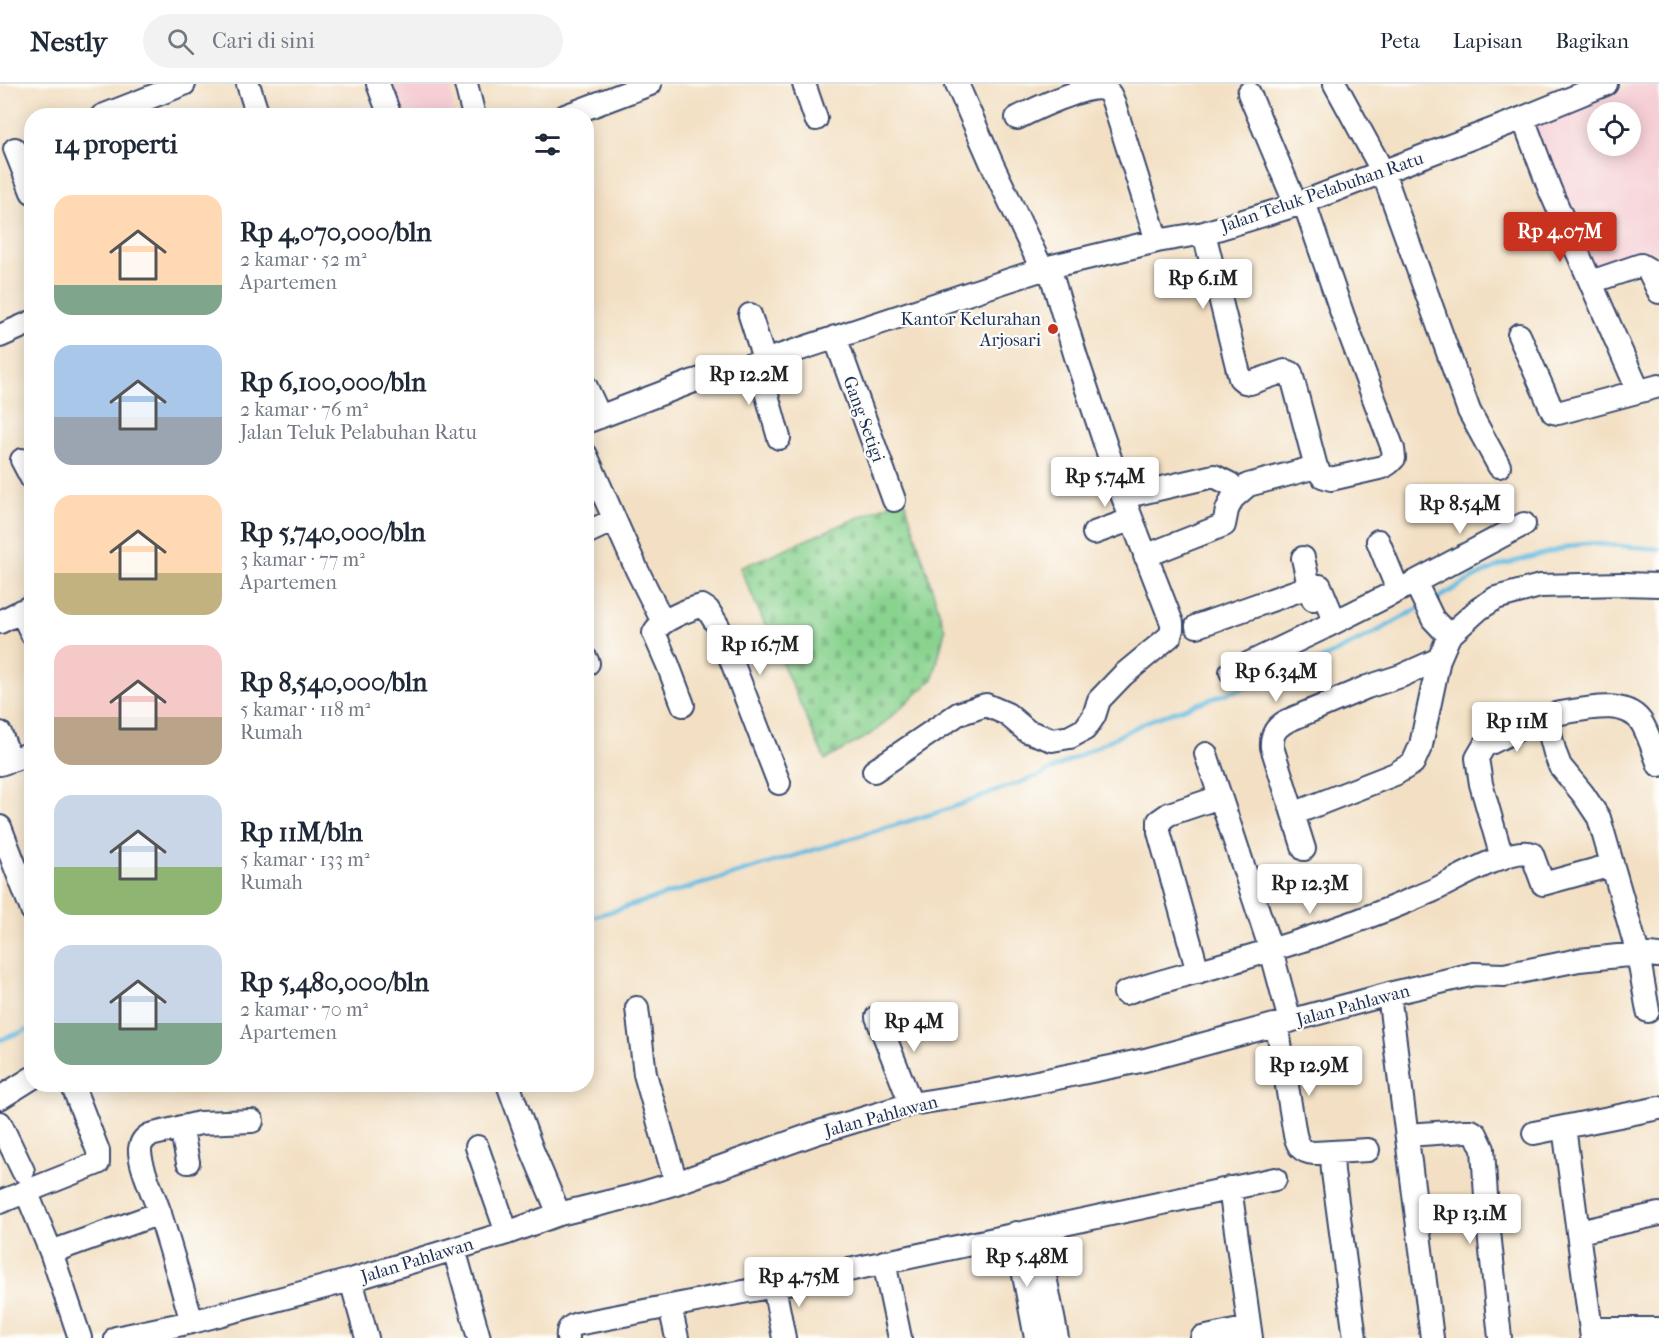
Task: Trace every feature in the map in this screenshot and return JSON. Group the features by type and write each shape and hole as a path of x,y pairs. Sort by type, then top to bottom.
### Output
{"street":[{"path":"122,108 184,84"},
{"path":"248,84 256,108"},
{"path":"378,84 387,108"},
{"path":"466,84 472,108"},
{"path":"586,108 650,84"},
{"path":"804,84 816,119"},
{"path":"874,771 958,714 986,705 1006,714 1027,731 1052,740 1070,737 1085,729 1094,716 1099,700 1123,675 1170,636 1172,629 1172,623 1130,520 1046,268 992,164 957,84"},
{"name":"Jalan Teluk Pelabuhan Ratu","path":"594,420 694,381 1046,268 1157,241 1204,233 1300,204 1604,85"},
{"path":"1344,87 1383,172 1469,411 1499,466"},
{"path":"1017,118 1044,93 1073,93 1096,88 1103,88 1109,93 1157,241"},
{"path":"1204,233 1240,378 1250,383 1286,371 1291,373 1316,467 1322,476 1331,478 1383,467 1392,460 1394,455 1300,204 1249,93"},
{"path":"1519,335 1553,412 1558,413 1652,391 1591,282 1550,190 1523,118"},
{"path":"15,149 24,172"},
{"path":"1591,282 1641,265 1648,269 1659,292"},
{"path":"750,315 779,438"},
{"path":"0,336 24,326"},
{"name":"Gang Setigi","path":"835,337 894,500"},
{"path":"1144,556 1224,525 1232,499 1248,485 1316,467"},
{"path":"594,474 663,622"},
{"path":"1123,497 1214,476 1230,484 1237,493"},
{"path":"594,529 614,520"},
{"path":"1094,533 1130,520"},
{"path":"1231,672 1412,590 1524,524"},
{"path":"1378,541 1433,619 1449,636"},
{"path":"1304,558 1309,586 1329,626"},
{"path":"1293,814 1395,774 1413,763 1421,746 1438,659 1449,636 1479,609 1496,598 1540,586 1659,585"},
{"path":"1197,626 1309,586"},
{"path":"683,705 655,634 656,628 663,622 702,606 708,610 718,626 779,783"},
{"path":"0,622 24,609"},
{"path":"1304,849 1272,747 1277,728 1287,721 1438,659"},
{"path":"1556,714 1610,707 1630,711 1643,725 1659,765"},
{"path":"1502,858 1481,784 1477,758 1485,746 1533,722 1544,719 1560,766 1599,818 1612,865 1649,955 1648,1011"},
{"path":"0,733 14,759"},
{"path":"1206,754 1271,950 1284,1023 1293,1127 1298,1145 1306,1153 1368,1150"},
{"path":"1198,972 1159,832 1159,821 1169,814 1220,797"},
{"path":"0,827 24,883"},
{"path":"1125,993 1271,950 1388,909 1502,858 1526,852 1532,854 1543,884 1612,865"},
{"name":"Jalan Pahlawan","path":"116,1338 192,1322 351,1280 507,1233 559,1214 676,1183 816,1133 911,1104 988,1092 1145,1060 1389,994 1474,974 1504,975 1579,960 1649,955"},
{"path":"1389,994 1432,1338"},
{"path":"637,1008 645,1074 676,1183"},
{"path":"877,1017 911,1104"},
{"path":"0,1098 24,1083"},
{"path":"0,1202 25,1181 98,1162 98,1151 75,1092"},
{"path":"511,1092 559,1214"},
{"path":"1534,1133 1659,1108"},
{"path":"192,1322 160,1213 142,1162 141,1144 150,1135 200,1123 252,1121"},
{"path":"0,1123 25,1181 80,1338"},
{"path":"181,1127 188,1162"},
{"path":"1564,1127 1591,1334 1659,1329"},
{"path":"1407,1135 1465,1131 1472,1132 1478,1137 1483,1149 1500,1338"},
{"path":"477,1147 507,1233"},
{"path":"1332,1153 1355,1338"},
{"path":"568,1338 568,1331 574,1325 774,1286 1275,1179"},
{"path":"1202,1338 1250,1333 1230,1188"},
{"path":"51,1252 160,1213"},
{"path":"1579,1232 1659,1214"},
{"path":"1026,1231 1036,1338"},
{"path":"1026,1231 1057,1338"},
{"path":"454,1249 479,1338"},
{"path":"884,1262 900,1338"},
{"path":"351,1280 367,1338"},
{"path":"774,1286 784,1338"},
{"path":"670,1306 677,1338"}],"shaded area":[{"path":"383,84 450,84 454,108 393,108"},
{"path":"1633,84 1659,84 1659,251 1594,277 1533,125 1587,103 1587,156 1641,156 1641,102 1589,102"}],"green space":[{"path":"904,498 945,630 933,679 873,733 825,760 740,568"}],"waterway":[{"path":"1431,602 1501,565 1584,543 1659,549"},
{"path":"594,917 942,811 1043,774 1148,721 1231,692 1292,674 1421,607"},
{"path":"0,1040 24,1031"}],"place":[{"name":"Kantor Kelurahan Arjosari","path":"1053,329"}]}
